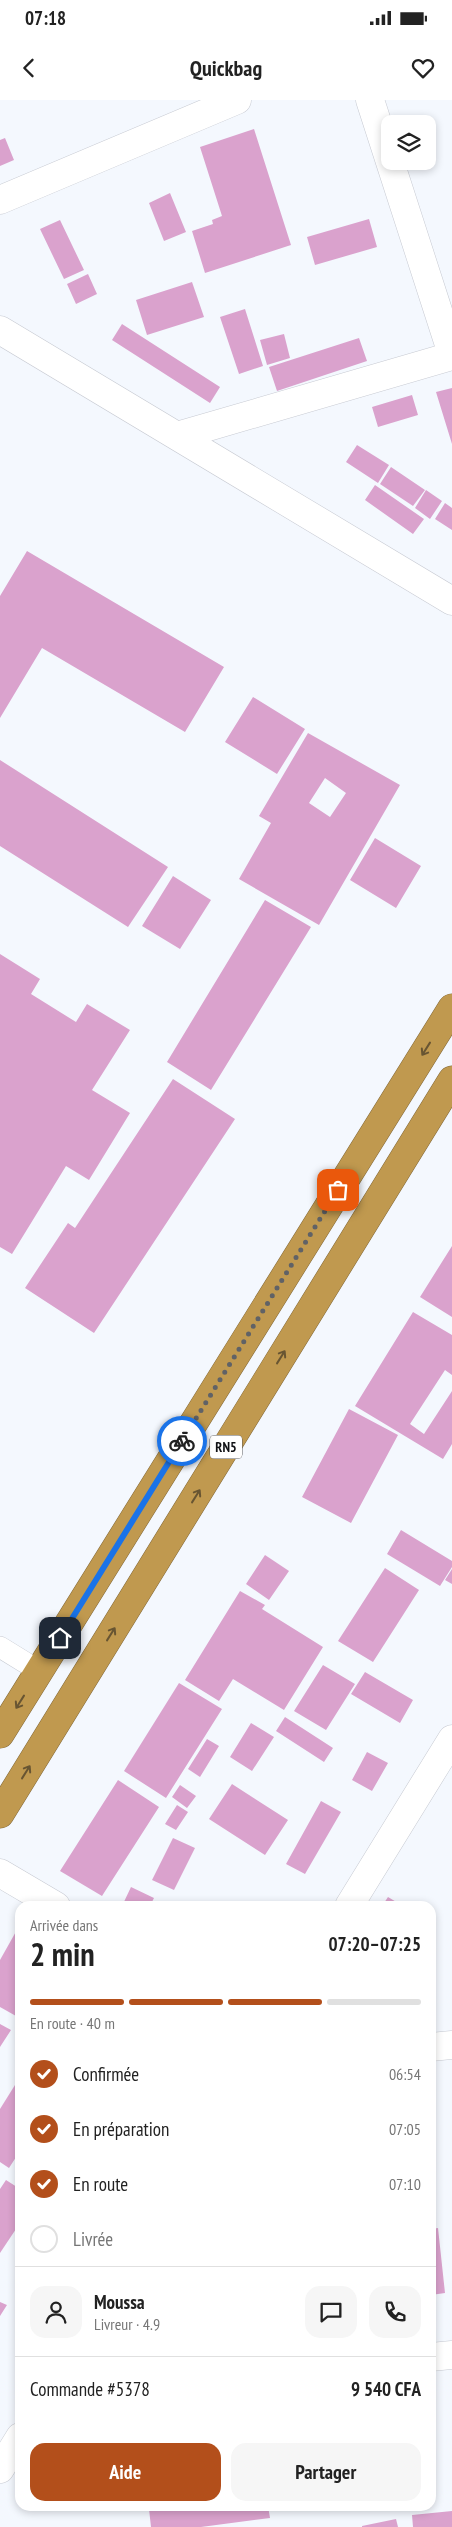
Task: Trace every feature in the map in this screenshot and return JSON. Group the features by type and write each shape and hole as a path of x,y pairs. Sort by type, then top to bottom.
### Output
{"highway":[{"name":"RN5","path":"0,1734 452,1008"},
{"name":"RN5","path":"0,1814 452,1080"}],"street":[{"path":"0,200 238,100"},
{"path":"177,436 452,355 370,100"},
{"path":"0,330 452,601"},
{"path":"352,1901 451,1743"},
{"path":"0,1873 48,1901"},
{"path":"436,2047 452,2045"},
{"path":"436,2356 452,2354"},
{"path":"0,2468 15,2445"}],"lane":[{"path":"0,1647 39,1671"}],"building":[{"path":"254,129 291,245 205,273 192,231 213,224 212,220 222,216 200,147"},
{"path":"5,138 14,160 0,166 0,140"},
{"path":"170,193 186,232 164,241 149,203"},
{"path":"369,219 377,247 315,265 307,237"},
{"path":"60,220 84,270 64,279 40,229"},
{"path":"88,274 97,294 76,304 67,284"},
{"path":"192,282 204,317 147,335 136,300"},
{"path":"245,309 263,366 239,374 220,317"},
{"path":"122,324 220,387 210,403 112,340"},
{"path":"284,334 290,358 267,365 260,340"},
{"path":"359,338 367,361 277,391 269,367"},
{"path":"452,388 452,444 436,392"},
{"path":"412,395 418,415 378,427 372,407"},
{"path":"357,445 389,465 378,483 346,462"},
{"path":"391,467 425,490 413,506 380,484"},
{"path":"375,485 424,519 413,534 365,500"},
{"path":"426,490 442,501 430,519 415,508"},
{"path":"445,503 452,508 452,530 435,519"},
{"path":"27,551 224,667 185,732 42,648 0,718 0,596"},
{"path":"253,697 305,729 277,774 225,742"},
{"path":"308,733 400,785 319,925 239,879 271,823 259,816","holes":["325,778 346,793 330,817 309,803"]},
{"path":"0,760 168,867 128,927 0,846"},
{"path":"375,838 421,866 396,908 350,880"},
{"path":"173,876 211,900 180,949 142,926"},
{"path":"265,900 311,927 211,1090 167,1062"},
{"path":"0,954 40,979 31,994 76,1022 87,1004 130,1030 92,1090 130,1113 89,1180 66,1166 12,1254 0,1247"},
{"path":"173,1079 235,1119 94,1333 25,1288 68,1223 75,1228"},
{"path":"452,1246 452,1317 420,1297"},
{"path":"413,1312 452,1335 452,1375 445,1370 410,1424 424,1434 452,1391 452,1444 443,1459 355,1406"},
{"path":"349,1409 398,1435 351,1523 302,1497"},
{"path":"401,1530 452,1561 452,1567 440,1586 387,1554"},
{"path":"265,1555 289,1571 269,1600 246,1584"},
{"path":"385,1568 419,1590 373,1662 338,1641"},
{"path":"452,1569 452,1584 445,1580"},
{"path":"240,1591 265,1605 262,1609 323,1647 284,1710 233,1679 219,1701 185,1680"},
{"path":"323,1665 355,1684 326,1730 294,1711"},
{"path":"365,1672 413,1700 400,1723 351,1694"},
{"path":"179,1683 222,1709 166,1798 124,1771"},
{"path":"285,1717 333,1748 324,1762 276,1731"},
{"path":"251,1723 274,1737 252,1771 230,1757"},
{"path":"207,1739 219,1746 200,1777 188,1769"},
{"path":"367,1752 388,1763 372,1791 352,1780"},
{"path":"118,1780 159,1807 102,1896 60,1871"},
{"path":"232,1784 288,1820 265,1855 209,1819"},
{"path":"180,1785 196,1796 187,1808 172,1797"},
{"path":"321,1801 341,1812 305,1874 286,1864"},
{"path":"177,1805 188,1812 176,1830 165,1824"},
{"path":"173,1838 195,1848 174,1890 152,1880"},
{"path":"131,1887 154,1898 152,1901 124,1901"},
{"path":"388,1897 395,1901 385,1901"},
{"path":"15,1933 15,2015 0,2007 0,1960"},
{"path":"0,2024 11,2030 0,2047"},
{"path":"15,2085 15,2159 9,2168 0,2162 0,2109"},
{"path":"6,2180 15,2186 15,2230 0,2253 0,2189"},
{"path":"436,2228 438,2228 445,2293 436,2294"},
{"path":"0,2302 7,2305 0,2316"},
{"path":"149,2511 269,2511 270,2518 201,2527 151,2527"},
{"path":"452,2511 452,2527 413,2527 412,2515"},
{"path":"396,2519 398,2527 362,2527 362,2526"}],"way so far":[{"path":"182,1441 338,1190"}],"route":[{"path":"60,1638 182,1441"}]}
